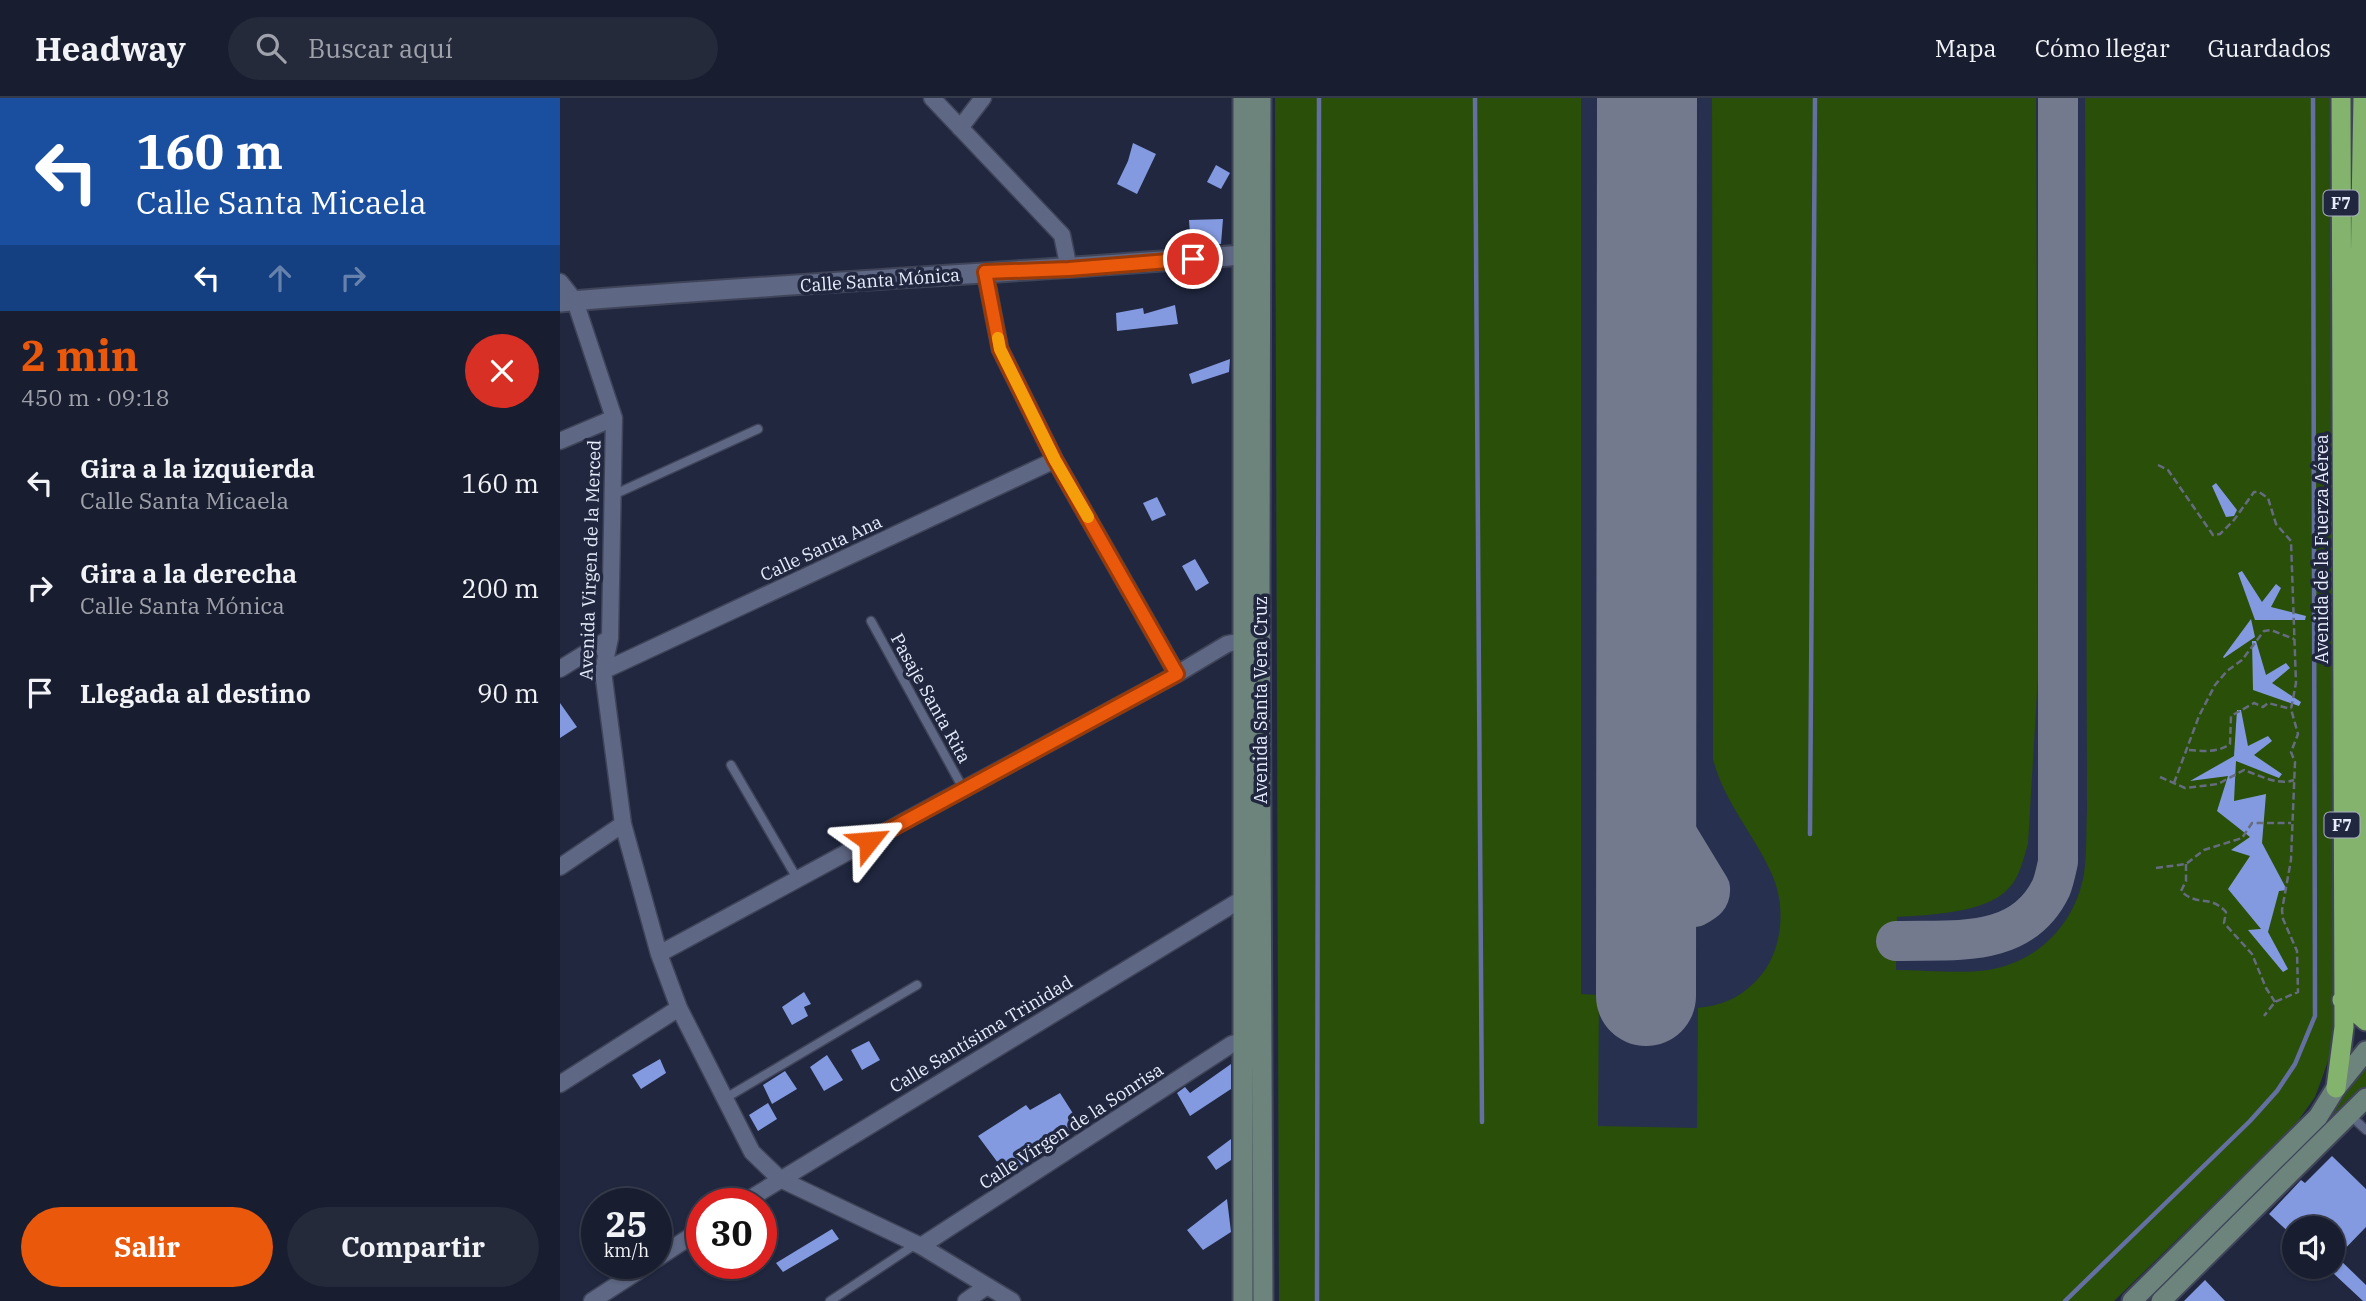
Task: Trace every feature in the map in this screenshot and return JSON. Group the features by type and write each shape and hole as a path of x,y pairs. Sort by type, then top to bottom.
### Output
{"highway":[{"name":"Avenida de la Fuerza Aérea","path":"2341,98 2355,308"},
{"name":"Avenida de la Fuerza Aérea","path":"2363,98 2355,308 2355,651 2363,993"},
{"name":"Avenida de la Fuerza Aérea","path":"2336,1088 2343,1027 2355,651"},
{"path":"2342,1000 2366,1021"}],"main road":[{"name":"Avenida Santa Vera Cruz","path":"1243,98 1243,1301"},
{"name":"Avenida Santa Vera Cruz","path":"1261,98 1263,1301"},
{"path":"2144,1297 2318,1117 2336,1088 2366,1051"},
{"path":"2161,1301 2366,1098"}],"street":[{"path":"932,98 1062,235 1069,269"},
{"path":"960,128 983,98"},
{"name":"Calle Santa Mónica","path":"568,301 985,272 1069,269 1242,255"},
{"path":"985,272 1000,349 1055,460 1177,674"},
{"name":"Avenida Virgen de la Merced","path":"560,282 614,418 610,638 603,671 623,824 659,954 679,1008 752,1152 780,1179 918,1245 1012,1301"},
{"path":"560,441 614,418"},
{"name":"Calle Santa Ana","path":"603,671 1055,460"},
{"path":"560,669 610,638"},
{"path":"659,954 1177,674 1227,644 1242,641"},
{"path":"560,867 623,824"},
{"name":"Calle Santísima Trinidad","path":"766,1188 1242,899"},
{"path":"560,1084 679,1008"},
{"name":"Calle Virgen de la Sonrisa","path":"918,1245 1232,1044 1244,1040"},
{"path":"592,1301 626,1279"},
{"path":"966,1301 987,1286"}],"lane":[{"path":"613,495 758,429"},
{"name":"Pasaje Santa Rita","path":"871,621 964,790"},
{"path":"731,765 798,880"},
{"path":"724,1099 917,985"},
{"path":"2349,1115 2366,1130"},
{"path":"830,1301 918,1245"}],"path":[{"path":"2158,465 2168,470 2213,535 2220,534 2254,492 2259,492 2268,498 2276,524 2291,541 2296,683 2291,709 2298,734 2291,752 2295,762 2291,860 2282,910 2283,919 2297,951 2298,992 2275,1002 2264,1016"},
{"path":"2174,783 2199,716 2215,685 2227,671 2242,660 2264,631 2271,630 2294,639"},
{"path":"2188,750 2222,750 2230,744 2231,716 2254,703 2263,707 2268,703 2291,709"},
{"path":"2160,777 2185,788 2218,784 2244,770 2267,779 2288,782 2294,780"},
{"path":"2156,868 2186,864 2204,850 2242,838 2252,823 2292,823"},
{"path":"2186,864 2186,881 2181,891 2188,898 2218,903 2226,912 2224,923 2252,954 2275,1002"}],"shaded area":[{"path":"1275,98 2330,98 2334,1014 2330,1055 2315,1097 2295,1125 2114,1301 1279,1301"}],"green space":[{"path":"1275,98 1581,98 1581,994 1599,995 1598,1126 1697,1128 1698,1008 1717,1005 1733,998 1762,974 1774,953 1781,915 1773,877 1732,805 1713,759 1712,98 2036,98 2038,676 2028,844 2015,879 1998,897 1972,908 1897,917 1896,970 1954,972 2006,966 2038,949 2063,924 2072,909 2084,874 2087,809 2085,98 2330,98 2334,1014 2330,1055 2315,1097 2295,1125 2114,1301 1279,1301"},
{"path":"2366,1066 2366,1087 2166,1285 2163,1283 2326,1120"}],"building":[{"path":"1133,143 1156,154 1137,194 1117,184"},
{"path":"1216,165 1230,173 1221,189 1207,182"},
{"path":"1223,219 1221,244 1207,244 1206,233 1190,234 1189,220"},
{"path":"1175,305 1178,324 1117,331 1116,313 1143,308 1144,314"},
{"path":"1230,359 1229,372 1192,384 1189,374"},
{"path":"2216,483 2237,510 2234,516 2226,517 2212,486"},
{"path":"1157,497 1166,515 1152,521 1143,503"},
{"path":"1195,559 1209,583 1196,591 1182,566"},
{"path":"2242,571 2262,602 2276,584 2281,588 2271,607 2306,616 2305,620 2255,620 2238,573"},
{"path":"2251,619 2255,637 2224,658 2223,657"},
{"path":"2252,641 2256,641 2266,675 2286,663 2290,668 2272,683 2301,702 2299,706 2253,690"},
{"path":"560,703 577,727 560,738"},
{"path":"2237,710 2241,710 2248,746 2268,736 2272,741 2254,755 2282,774 2279,778 2236,761 2234,801 2266,794 2262,843 2287,890 2279,891 2268,932 2288,969 2283,972 2248,930 2261,929 2228,889 2250,856 2231,850 2250,837 2217,811 2228,776 2190,781 2234,756"},
{"path":"804,992 811,1004 804,1007 808,1016 792,1025 782,1007"},
{"path":"869,1041 880,1060 862,1070 851,1050"},
{"path":"827,1055 843,1080 824,1091 810,1067"},
{"path":"660,1059 666,1073 641,1089 632,1075"},
{"path":"1231,1064 1231,1089 1190,1116 1177,1093 1185,1087 1190,1093"},
{"path":"785,1071 797,1089 772,1104 763,1085"},
{"path":"1060,1093 1081,1126 1070,1133 1065,1125 1020,1154 1025,1163 1007,1175 978,1136 1026,1105 1030,1110"},
{"path":"768,1103 777,1119 758,1131 749,1115"},
{"path":"1231,1139 1231,1160 1216,1170 1207,1157"},
{"path":"2332,1156 2366,1189 2366,1227 2345,1249 2345,1216 2282,1216 2282,1226 2269,1214 2301,1180 2305,1183"},
{"path":"1227,1199 1231,1232 1203,1250 1187,1230"},
{"path":"832,1229 839,1239 783,1272 777,1262"},
{"path":"2345,1265 2366,1285 2366,1301 2339,1279 2345,1279"},
{"path":"2205,1280 2225,1301 2184,1301"}],"waterway":[{"path":"1317,1301 1319,98"},
{"path":"1475,98 1482,1122"},
{"path":"1810,834 1815,98"},
{"path":"2065,1301 2250,1121 2277,1091 2295,1064 2315,1016 2313,98"}],"taxiway":[{"path":"1896,941 1962,940 2004,931 2022,922 2038,908 2051,888 2058,862 2058,98"},
{"path":"1647,770 1665,814 1710,888 1708,898 1695,907"}],"runway":[{"path":"1646,996 1647,98"}],"slow traffic":[{"path":"998,338 1000,349 1055,460 1088,517"}],"route":[{"path":"869,841 1177,674 1055,460 1000,349 985,272 1069,269 1193,259"}]}
